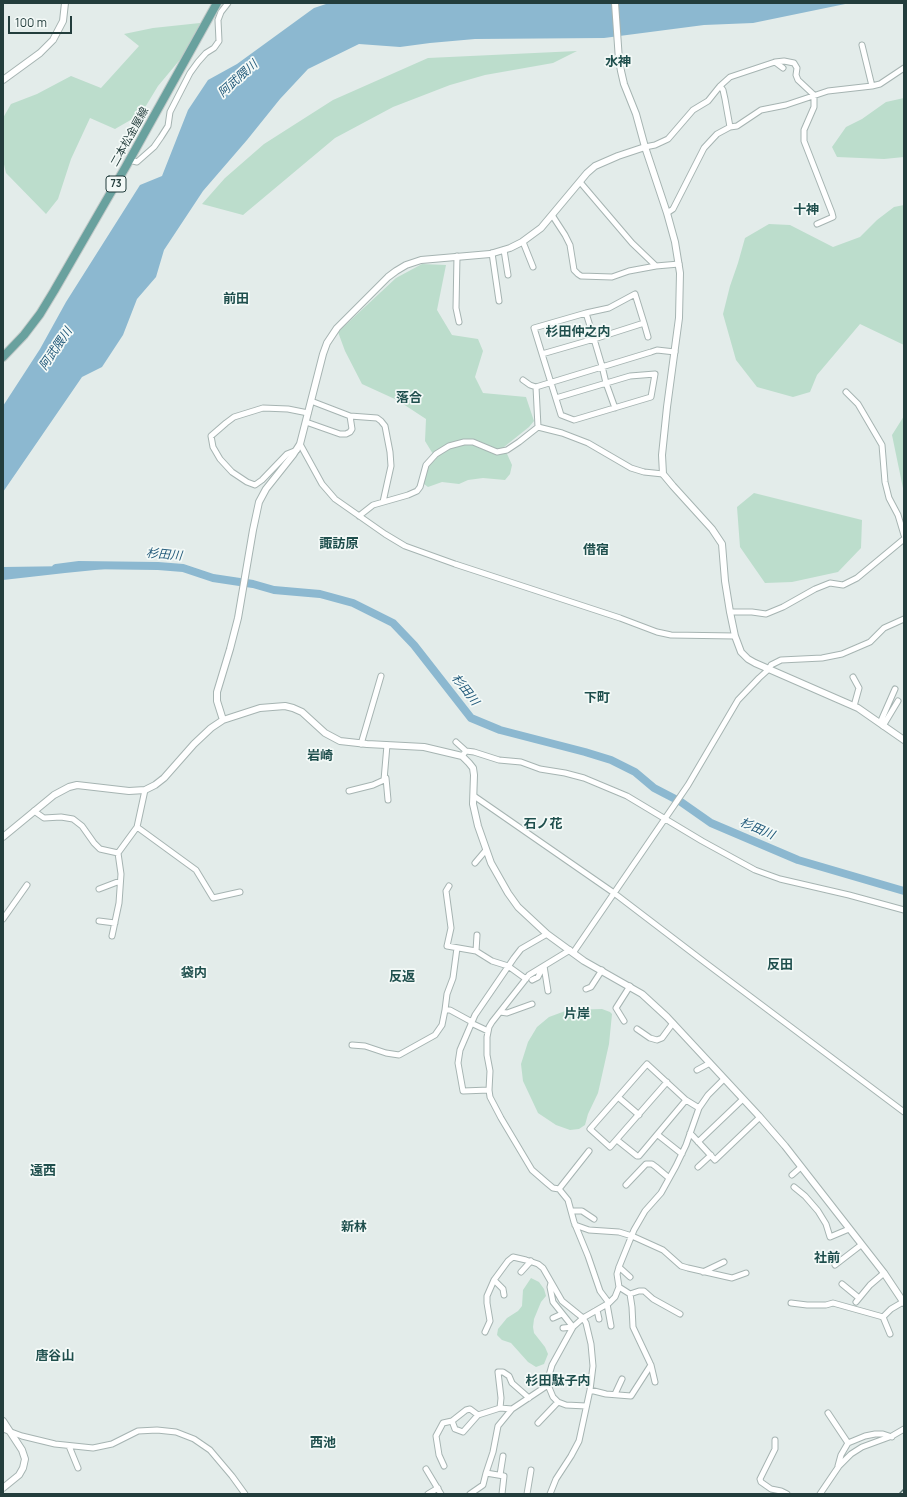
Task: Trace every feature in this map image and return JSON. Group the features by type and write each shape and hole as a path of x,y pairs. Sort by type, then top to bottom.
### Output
{"main road":[{"name":"二本松金屋線","path":"3,357 24,335 40,314 130,160 217,3"}],"street":[{"path":"3,80 40,52 53,40 63,21 65,3"},
{"path":"130,160 137,162 154,147 168,126 170,112 190,73 206,53 214,48 219,41 218,20 221,12 228,3"},
{"path":"615,3 619,60 624,84 636,114 645,147 667,213 679,264 681,285 680,305 662,454 663,474 712,529 722,544 725,580 730,612 735,636 741,652 748,659 854,706 904,740"},
{"path":"862,45 872,86"},
{"path":"223,720 216,701 217,692 238,618 257,512 262,496 298,447 306,422 320,362 327,343 345,320 388,276 406,265 426,259 492,253 504,250 522,242 540,228 595,166 618,156 655,145 668,139 693,110 708,101 726,80 738,74 775,62 784,61 794,63 797,68 796,75 798,80 814,95"},
{"path":"775,62 783,68"},
{"path":"667,213 673,209 704,148 717,134 730,127 737,126 761,110 786,105 828,91 880,84 904,68"},
{"path":"720,86 723,90 730,127"},
{"path":"814,95 814,107 804,130 804,141 832,213 832,217 818,224"},
{"path":"580,182 632,242 656,266"},
{"path":"552,215 570,245 574,270 581,276 612,277 629,271 656,266 679,264"},
{"path":"522,242 533,267"},
{"path":"504,250 508,275"},
{"path":"492,253 499,301"},
{"path":"457,256 456,308 460,322"},
{"path":"556,398 630,376 655,374 651,397 574,420 561,415 534,328 609,308 635,294 648,337"},
{"path":"586,313 606,383 615,408"},
{"path":"542,354 644,323"},
{"path":"523,380 536,387 657,350 675,352"},
{"path":"536,387 538,427"},
{"path":"846,392 858,404 882,445 885,482 889,498 898,515 904,535"},
{"path":"311,401 350,416 377,418 385,426 391,466 383,502"},
{"path":"298,447 287,454 262,480 255,485 247,482 232,472 220,459 213,447 211,436 234,417 263,408 288,409 308,413"},
{"path":"306,422 340,434 346,434 352,429 350,416"},
{"path":"538,427 562,433 588,444 631,468 644,472 663,474"},
{"path":"359,516 373,505 408,496 417,491 420,487 426,465 436,454 449,446 464,442 472,442 497,452 507,450 516,445 538,427"},
{"path":"298,447 326,489 335,499 405,546 620,618 657,632 671,635 735,636"},
{"path":"730,612 752,612 766,614 783,607 815,588 830,583 843,585 857,578 904,538"},
{"path":"611,1326 608,1304 600,1291 575,1225 568,1200 559,1189 553,1188 547,1184 532,1170 490,1097 490,1071 487,1055 488,1031 492,1022 500,1012 529,980 529,975 571,951 614,893 688,785 738,700 769,669 771,665 781,660 822,658 842,654 870,642 884,628 904,619"},
{"path":"361,744 381,676"},
{"path":"853,677 859,688 854,706"},
{"path":"881,724 895,689"},
{"path":"881,724 898,701"},
{"path":"3,837 62,789 73,786 129,791 144,790 155,785 164,778 202,736 223,720 260,708 285,706 302,712 332,738 340,741 361,744 424,747 499,760 521,762 540,769 565,772 584,778 627,796 666,817 734,860 755,870 780,879 849,895 904,910"},
{"path":"456,742 472,768 474,775 474,804 486,850 491,863 508,893 528,918 547,934 571,951 630,986 652,1001 760,1117 884,1273 904,1302 892,1309 883,1317"},
{"path":"387,745 386,778 388,800"},
{"path":"350,790 373,785 386,778"},
{"path":"112,936 119,903 121,874 118,853 137,827 144,790"},
{"path":"474,796 614,893 904,1112"},
{"path":"34,811 44,818 60,816 73,820 82,826 100,850 118,853"},
{"path":"137,827 196,870 213,898 240,892"},
{"path":"476,863 486,850"},
{"path":"99,889 120,881"},
{"path":"3,919 28,885"},
{"path":"449,886 446,891 451,928 447,946 476,952 492,961 508,966 529,980"},
{"path":"99,921 115,922"},
{"path":"489,1090 463,1091 458,1063 460,1050 477,1011 508,966 521,949 547,934"},
{"path":"476,952 477,935"},
{"path":"352,1045 365,1046 386,1053 399,1055 435,1035 442,1025 447,994 453,978 457,948"},
{"path":"544,966 548,991"},
{"path":"586,989 591,987 602,970"},
{"path":"624,1021 616,1008 630,986"},
{"path":"500,1012 507,1013 532,1004"},
{"path":"445,1010 450,1010 488,1031"},
{"path":"637,1029 650,1038 657,1040 662,1038 673,1023"},
{"path":"697,1070 710,1063"},
{"path":"667,1082 610,1147 590,1130 647,1064 667,1082 686,1100 699,1108"},
{"path":"586,1406 566,1405 558,1402 553,1397 548,1386 548,1379 552,1365 574,1327 582,1318 608,1304 615,1297 619,1288 617,1274 619,1267 640,1219 661,1193 682,1154 699,1108 708,1095 724,1079"},
{"path":"618,1097 639,1115"},
{"path":"698,1142 743,1099"},
{"path":"617,1140 639,1156 686,1100"},
{"path":"690,1133 715,1160 760,1117"},
{"path":"658,1135 682,1154"},
{"path":"559,1189 589,1151"},
{"path":"698,1167 711,1156"},
{"path":"626,1185 646,1164 652,1164 669,1178"},
{"path":"792,1175 801,1167"},
{"path":"794,1188 805,1196 818,1211 826,1224 830,1237 849,1229"},
{"path":"571,1211 582,1211 594,1219"},
{"path":"575,1225 589,1230 618,1232 632,1236 667,1252 681,1266 732,1278 746,1273"},
{"path":"835,1264 861,1245"},
{"path":"486,1332 490,1321 487,1296 494,1280 508,1261 513,1257 531,1261 543,1268 562,1301 586,1323 591,1344 593,1366 590,1390 579,1441 556,1479 550,1494"},
{"path":"521,1272 531,1261"},
{"path":"704,1272 724,1262"},
{"path":"619,1267 630,1277"},
{"path":"842,1284 858,1300 884,1273"},
{"path":"494,1280 503,1289 504,1294"},
{"path":"551,1283 550,1287 553,1302 574,1327"},
{"path":"619,1288 630,1294 644,1291 652,1299 680,1314"},
{"path":"630,1294 633,1327 651,1365 655,1382"},
{"path":"791,1303 826,1305 833,1303 883,1317"},
{"path":"597,1310 599,1319"},
{"path":"553,1318 562,1314"},
{"path":"883,1317 890,1334"},
{"path":"563,1328 574,1327"},
{"path":"590,1390 606,1394 631,1396 651,1365"},
{"path":"500,1408 498,1372 503,1372 509,1376 512,1382 529,1398"},
{"path":"616,1394 622,1379"},
{"path":"471,1494 483,1485 493,1452 498,1426 512,1409 548,1386"},
{"path":"538,1423 558,1402"},
{"path":"452,1421 455,1429 463,1432 478,1415 500,1408 512,1409"},
{"path":"444,1466 439,1455 436,1436 443,1423 452,1421 468,1409 478,1415"},
{"path":"828,1413 848,1443"},
{"path":"3,1421 24,1455 24,1463 19,1475 3,1488"},
{"path":"3,1429 49,1443 93,1448 119,1441 138,1431 157,1430 176,1432 194,1439 210,1450 245,1494"},
{"path":"820,1494 837,1469 851,1454 862,1447 892,1437 904,1429"},
{"path":"837,1469 841,1455 848,1443 865,1436 875,1434 883,1434 892,1437"},
{"path":"775,1440 774,1449 760,1480 771,1489 788,1494"},
{"path":"69,1446 78,1468"},
{"path":"500,1475 503,1456"},
{"path":"426,1469 442,1494"},
{"path":"527,1494 531,1470"},
{"path":"486,1473 504,1476 502,1494"},
{"path":"815,1494 825,1487"},
{"path":"428,1494 438,1488"}],"green space":[{"path":"200,23 198,38 158,86 141,114 115,129 90,118 71,159 58,199 46,214 6,173 3,160 3,118 11,104 37,94 71,76 101,88 139,46 124,34 153,28"},
{"path":"577,51 553,63 485,75 450,85 393,107 335,138 243,215 202,204 225,178 264,144 333,100 428,58"},
{"path":"904,98 904,157 884,159 837,157 832,147 846,127 862,119 886,102"},
{"path":"904,205 904,345 860,324 817,375 810,392 793,397 757,387 736,360 723,314 745,238 769,224 790,225 833,247 860,237 877,220 894,207"},
{"path":"422,264 446,265 437,310 452,335 478,339 483,351 475,377 483,393 526,397 534,421 529,427 504,447 512,465 510,474 505,480 483,478 468,480 459,484 442,482 428,487 424,484 425,475 429,465 436,459 425,441 426,419 397,400 362,384 345,351 338,332 396,278"},
{"path":"904,416 904,493 892,435"},
{"path":"754,493 862,520 861,548 838,572 792,582 765,583 740,547 737,507"},
{"path":"602,1009 612,1014 609,1044 598,1093 588,1114 585,1125 579,1129 570,1130 556,1125 538,1113 523,1081 521,1064 528,1042 537,1027 549,1017 568,1010"},
{"path":"531,1278 539,1282 544,1289 546,1296 541,1302 534,1319 533,1327 534,1333 545,1347 548,1354 544,1364 536,1367 528,1362 511,1343 502,1340 497,1335 498,1329 507,1318 518,1311 522,1306 523,1290"}],"water":[{"name":"阿武隈川","path":"329,3 850,3 753,23 704,25 604,38 475,39 400,47 359,44 308,69 280,99 203,191 164,250 156,277 137,299 123,335 102,367 82,377 3,492 3,406 40,349 66,302 140,185 162,176 188,110 208,80 237,64 314,8"},
{"path":"145,565 65,573 3,580 3,567"}],"waterway":[{"name":"杉田川","path":"56,568 79,565 158,566 183,568 213,578 253,584 274,590 320,594 353,603 393,623 414,645 471,718 500,730 611,760 635,772 654,788 681,802 711,823 798,860 904,891"}],"railway":[{"path":"899,1494 904,1489"}],"district":[{"name":"水神","path":"618,62"},
{"name":"十神","path":"806,210"},
{"name":"前田","path":"236,299"},
{"name":"杉田仲之内","path":"578,332"},
{"name":"落合","path":"409,398"},
{"name":"諏訪原","path":"339,544"},
{"name":"借宿","path":"596,550"},
{"name":"下町","path":"597,698"},
{"name":"岩崎","path":"320,756"},
{"name":"石ノ花","path":"543,824"},
{"name":"反田","path":"780,965"},
{"name":"袋内","path":"194,973"},
{"name":"反返","path":"402,977"},
{"name":"片岸","path":"577,1014"},
{"name":"遠西","path":"43,1171"},
{"name":"新林","path":"354,1227"},
{"name":"社前","path":"827,1258"},
{"name":"唐谷山","path":"55,1356"},
{"name":"杉田駄子内","path":"558,1381"},
{"name":"西池","path":"323,1443"}]}
